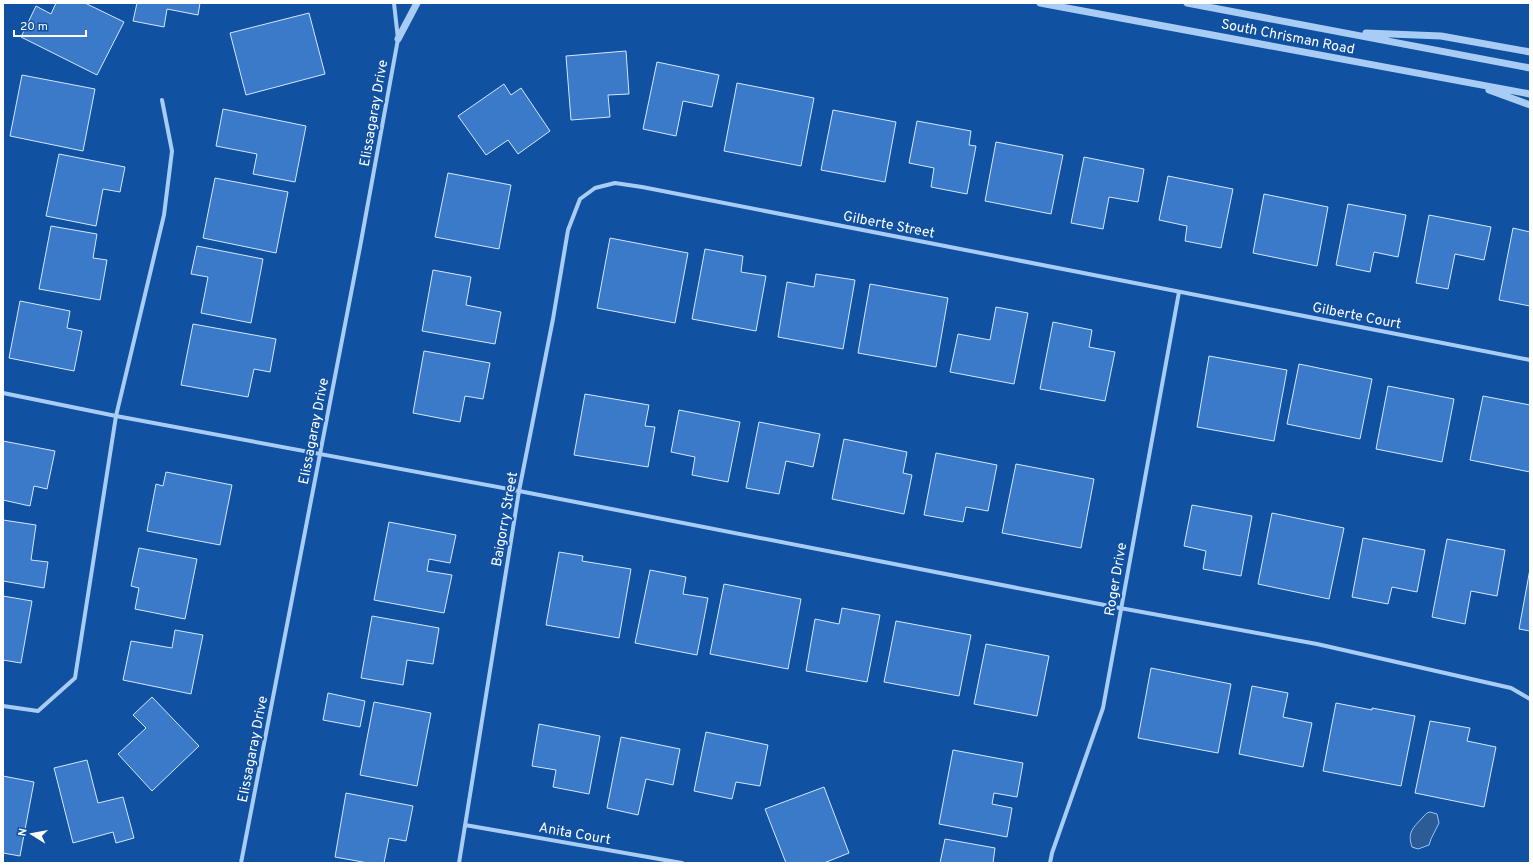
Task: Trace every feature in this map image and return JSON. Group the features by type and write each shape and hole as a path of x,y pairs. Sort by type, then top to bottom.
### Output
{"street":[{"name":"Elissagaray Drive","path":"241,863 360,247 398,39 394,3"},
{"path":"398,39 417,3"},
{"name":"South Chrisman Road","path":"1040,3 1530,94"},
{"name":"South Chrisman Road","path":"1187,3 1530,68"},
{"path":"1337,31 1441,36 1530,52"},
{"path":"1464,82 1530,105"},
{"path":"3,706 38,711 75,678 116,416 164,215 172,151 162,100"},
{"name":"Gilberte Street","path":"595,188 615,183 642,187 1179,292"},
{"name":"Baigorry Street","path":"459,863 519,491 554,319 568,230 580,199 595,188"},
{"name":"Gilberte Court","path":"1179,292 1530,360"},
{"name":"Roger Drive","path":"1050,863 1052,853 1103,708 1120,608 1179,292"},
{"path":"3,393 320,455 519,491 1120,608 1318,644 1511,688 1530,698"},
{"name":"Anita Court","path":"465,825 682,863"}],"water":[{"path":"1430,812 1437,814 1439,823 1429,845 1418,849 1412,847 1410,838 1412,830 1425,814"}],"building":[{"path":"56,3 85,3 124,22 97,75 21,37 36,6 51,14"},
{"path":"137,3 200,3 198,15 167,9 164,27 133,21"},
{"path":"309,13 325,74 246,95 230,33"},
{"path":"626,51 629,94 608,95 610,117 571,120 566,56"},
{"path":"657,62 719,75 712,107 683,101 676,136 643,129"},
{"path":"22,75 95,89 83,151 10,136"},
{"path":"737,83 814,98 801,166 724,151"},
{"path":"504,84 511,95 521,88 550,131 518,154 508,140 486,155 458,116"},
{"path":"223,109 306,126 295,182 253,174 257,154 216,146"},
{"path":"833,110 896,122 885,182 821,170"},
{"path":"917,121 971,131 969,145 976,146 967,194 931,187 934,168 909,163"},
{"path":"996,142 1063,155 1051,214 985,201"},
{"path":"59,154 125,167 120,192 103,189 96,226 46,216"},
{"path":"1084,157 1144,169 1138,202 1109,197 1103,229 1071,223"},
{"path":"448,173 511,185 499,249 435,237"},
{"path":"1168,176 1233,189 1221,248 1185,241 1187,226 1159,220"},
{"path":"215,178 288,192 276,253 203,238"},
{"path":"1264,194 1328,207 1317,266 1253,253"},
{"path":"1348,204 1406,215 1398,257 1374,252 1370,272 1336,265"},
{"path":"1429,215 1491,227 1484,260 1455,254 1448,289 1416,283"},
{"path":"51,226 97,234 93,258 107,260 100,300 39,289"},
{"path":"1513,228 1530,232 1530,306 1499,300"},
{"path":"610,238 688,253 675,323 597,308"},
{"path":"197,246 263,259 251,323 201,313 208,277 191,274"},
{"path":"705,249 743,256 741,272 766,276 756,331 692,319"},
{"path":"433,270 471,277 466,305 501,312 495,344 422,331"},
{"path":"816,274 855,280 843,349 778,337 787,282 814,287"},
{"path":"870,284 948,298 936,367 858,353"},
{"path":"20,301 70,311 67,328 82,331 74,371 9,358"},
{"path":"996,307 1028,313 1014,384 950,372 958,334 990,340"},
{"path":"1053,322 1092,330 1089,347 1115,352 1105,401 1040,389"},
{"path":"193,324 276,339 270,372 254,369 248,397 181,385"},
{"path":"424,351 490,363 483,399 465,396 460,422 413,413"},
{"path":"1209,356 1287,370 1274,441 1197,427"},
{"path":"1299,364 1372,379 1360,439 1287,424"},
{"path":"1388,386 1454,399 1442,462 1376,449"},
{"path":"585,394 649,405 645,426 655,427 648,467 574,455"},
{"path":"1483,396 1530,405 1530,472 1470,460"},
{"path":"679,410 740,422 728,482 692,475 695,457 671,452"},
{"path":"759,422 820,434 813,467 786,461 779,494 746,488"},
{"path":"844,439 907,452 903,473 912,475 904,514 832,499"},
{"path":"3,441 55,451 47,489 34,486 30,506 3,500"},
{"path":"936,453 997,465 988,511 966,507 963,522 924,515"},
{"path":"1016,464 1094,479 1081,548 1002,533"},
{"path":"166,472 232,485 220,545 147,531 156,484 163,486"},
{"path":"1192,505 1252,516 1241,576 1203,569 1206,551 1184,546"},
{"path":"1272,513 1344,528 1329,599 1258,584"},
{"path":"3,520 36,525 31,560 48,562 44,588 3,581"},
{"path":"389,522 456,535 450,563 429,559 427,571 452,575 444,613 374,600"},
{"path":"1363,538 1425,550 1417,592 1392,587 1388,604 1352,597"},
{"path":"1447,539 1505,550 1497,596 1471,591 1465,624 1432,617"},
{"path":"139,548 197,559 185,619 135,609 139,588 131,586"},
{"path":"559,552 583,556 582,561 631,569 619,638 546,625"},
{"path":"1530,569 1530,631 1519,629"},
{"path":"650,570 686,577 683,594 708,598 697,655 635,643"},
{"path":"724,584 801,599 788,669 710,654"},
{"path":"3,596 32,601 21,663 3,660"},
{"path":"842,608 880,615 867,682 806,671 815,619 839,624"},
{"path":"372,616 439,628 433,664 407,660 403,685 361,678"},
{"path":"896,621 971,635 959,696 884,682"},
{"path":"175,630 203,635 191,694 123,680 131,641 172,648"},
{"path":"986,644 1049,656 1037,716 974,704"},
{"path":"1151,668 1231,684 1218,753 1138,738"},
{"path":"1252,686 1288,693 1283,717 1312,723 1303,767 1239,754"},
{"path":"328,693 365,701 360,727 323,720"},
{"path":"152,697 199,746 152,791 118,754 146,728 133,715"},
{"path":"374,702 431,713 417,786 360,775"},
{"path":"1336,703 1415,716 1401,786 1323,771"},
{"path":"1430,721 1470,728 1467,741 1496,747 1484,807 1415,793"},
{"path":"539,724 600,736 589,794 553,787 556,770 532,766"},
{"path":"706,732 768,745 760,786 736,782 732,799 694,791"},
{"path":"621,737 680,749 673,785 646,779 638,815 607,808"},
{"path":"953,750 1023,763 1017,797 994,793 992,804 1012,808 1007,837 939,824"},
{"path":"87,760 98,803 123,797 134,838 116,843 113,832 73,843 54,768"},
{"path":"3,776 34,782 20,856 3,853"},
{"path":"824,787 849,853 824,863 786,863 765,809"},
{"path":"346,793 413,806 406,841 389,838 384,863 368,863 335,857"},
{"path":"945,839 995,848 993,863 940,863"}]}
